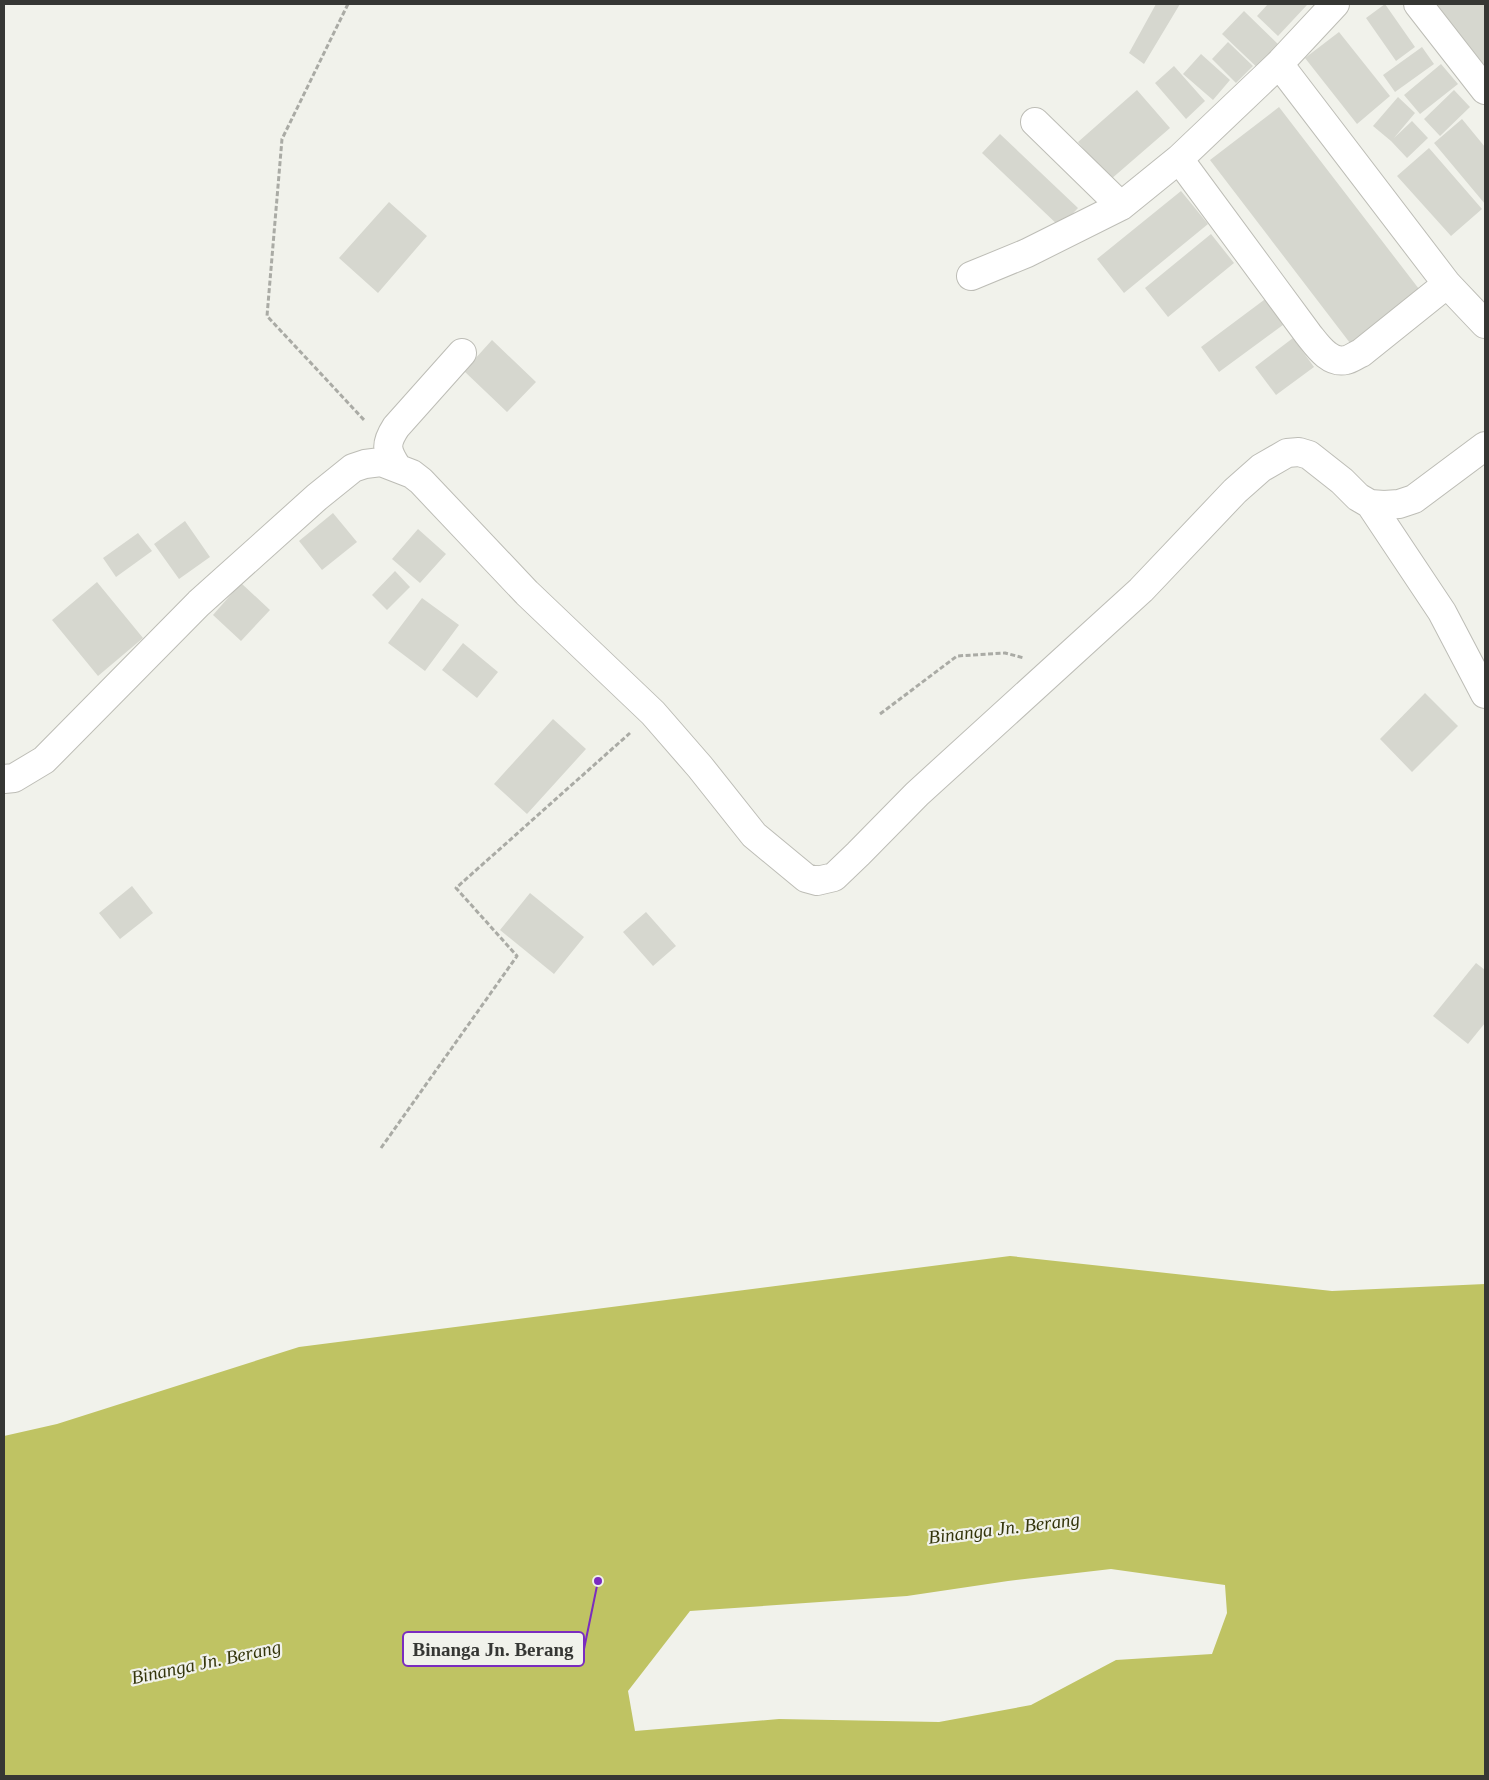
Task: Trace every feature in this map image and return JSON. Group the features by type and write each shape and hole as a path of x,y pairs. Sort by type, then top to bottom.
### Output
{"street":[{"path":"971,276 1027,253 1121,206 1179,159 1279,64 1335,4"},
{"path":"1418,4 1485,90"},
{"path":"1279,64 1447,284 1485,324"},
{"path":"1035,122 1121,206"},
{"path":"1179,159 1308,334 1324,354 1333,359 1345,361 1361,353 1447,284"},
{"path":"392,456 396,427 462,353"},
{"path":"1370,504 1399,504 1414,499 1485,446"},
{"path":"392,456 421,481 527,593 653,713 700,766 754,835 806,878 817,881 834,877 916,794 1141,590 1235,491 1261,468 1287,453 1299,452 1309,455 1342,481 1358,497 1370,504 1442,612 1485,694"},
{"path":"4,779 14,778 44,760 199,603 317,497 353,468 381,462 392,456"}],"path":[{"path":"348,4 282,139 267,316 392,456"},
{"path":"880,714 957,656 1005,653 1058,666"},
{"path":"381,1148 517,956 456,888 653,713"}],"water":[{"path":"1010,1256 1332,1291 1485,1284 1485,1776 4,1776 4,1436 57,1424 299,1347","holes":["1111,1569 1225,1585 1227,1613 1212,1654 1116,1660 1031,1705 939,1722 779,1719 635,1731 628,1691 690,1611 907,1596 1008,1581"]}],"building":[{"path":"1156,4 1180,4 1144,64 1129,53"},
{"path":"1268,4 1307,5 1278,36 1257,16"},
{"path":"1385,4 1415,47 1396,61 1366,18"},
{"path":"1432,4 1485,4 1485,71"},
{"path":"1244,11 1284,50 1263,73 1222,34"},
{"path":"1339,32 1390,96 1357,124 1305,58"},
{"path":"1228,42 1253,66 1236,83 1212,59"},
{"path":"1422,47 1434,64 1395,92 1383,75"},
{"path":"1201,54 1230,80 1213,100 1183,74"},
{"path":"1441,64 1458,84 1420,114 1404,95"},
{"path":"1174,66 1205,101 1186,119 1155,83"},
{"path":"1137,90 1170,128 1110,180 1078,142"},
{"path":"1454,90 1470,107 1440,136 1424,119"},
{"path":"1398,97 1415,113 1394,138 1412,121 1428,138 1407,158 1373,126"},
{"path":"1279,107 1419,289 1350,343 1210,160"},
{"path":"1462,119 1485,147 1485,204 1434,143"},
{"path":"1000,134 1078,208 1060,227 982,153"},
{"path":"1429,148 1482,209 1451,236 1397,176"},
{"path":"1181,191 1208,224 1124,293 1097,259"},
{"path":"389,202 427,236 378,293 339,258"},
{"path":"1211,234 1234,263 1168,317 1145,288"},
{"path":"1268,297 1287,322 1219,372 1201,347"},
{"path":"1293,338 1314,367 1276,395 1255,367"},
{"path":"492,340 536,382 507,412 464,371"},
{"path":"333,513 357,542 322,570 299,541"},
{"path":"185,521 210,557 179,579 154,544"},
{"path":"418,529 446,554 420,583 392,559"},
{"path":"138,533 152,551 116,577 103,558"},
{"path":"395,571 410,587 387,610 372,595"},
{"path":"97,582 143,638 98,676 52,620"},
{"path":"241,583 270,610 241,641 213,615"},
{"path":"422,598 459,625 425,671 388,643"},
{"path":"463,643 498,672 477,698 442,670"},
{"path":"1425,693 1458,726 1412,772 1380,739"},
{"path":"553,719 586,749 527,814 494,784"},
{"path":"132,886 153,913 120,939 99,913"},
{"path":"530,893 584,937 554,974 500,930"},
{"path":"646,912 676,946 653,966 623,932"},
{"path":"1476,963 1485,970 1485,1023 1468,1044 1433,1016"}],"place":[{"name":"Binanga Jn. Berang","path":"598,1581"}]}
